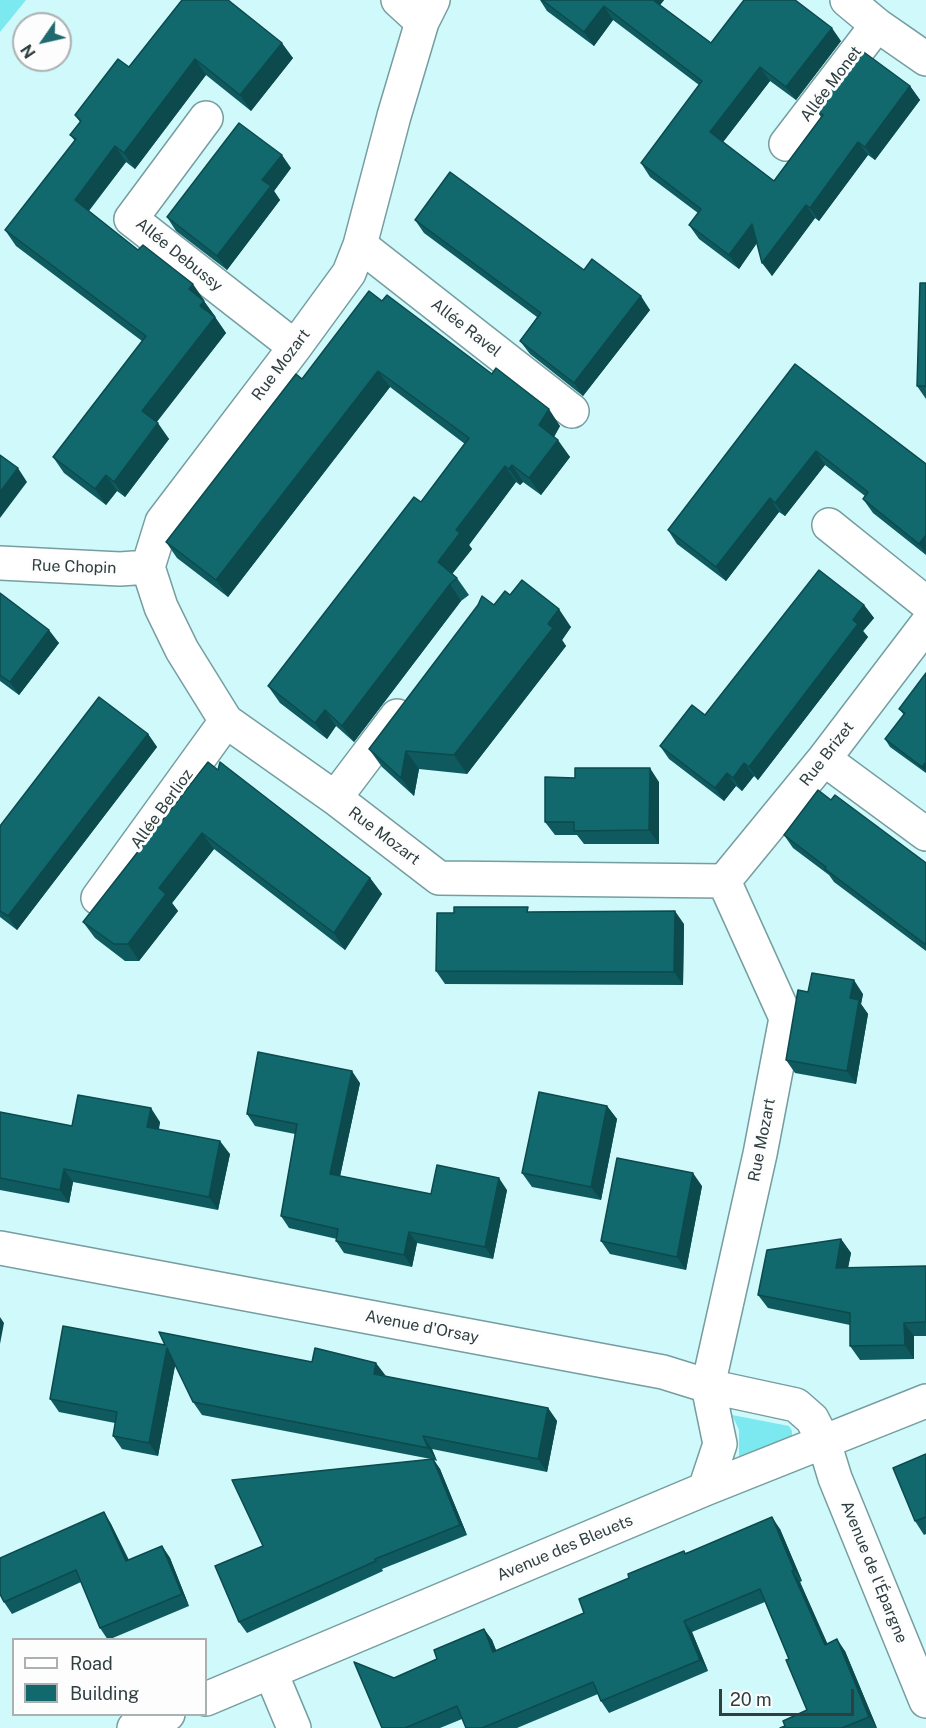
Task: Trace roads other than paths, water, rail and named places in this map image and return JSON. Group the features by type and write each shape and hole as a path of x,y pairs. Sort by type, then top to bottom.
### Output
{"street":[{"path":"398,0 428,11"},
{"path":"847,0 877,25 926,59"},
{"name":"Rue Mozart","path":"428,11 394,116 360,245 349,273 162,522 148,567 161,608 182,650 226,721 335,798 439,878 724,881 786,1018 760,1154 708,1386 720,1444 705,1489"},
{"name":"Allée Monet","path":"786,144 877,25"},
{"name":"Allée Debussy","path":"206,118 131,219 295,347"},
{"name":"Allée Ravel","path":"360,245 572,411"},
{"path":"829,525 926,603"},
{"name":"Rue Chopin","path":"0,563 120,569 148,567"},
{"name":"Rue Brizet","path":"724,881 824,759 926,625"},
{"path":"335,798 412,696"},
{"name":"Allée Berlioz","path":"98,898 226,721"},
{"path":"824,759 926,834"},
{"name":"Avenue d'Orsay","path":"0,1248 663,1371 708,1386 796,1405 812,1419 824,1442"},
{"name":"Avenue des Bleuets","path":"207,1699 705,1489 926,1401"},
{"name":"Avenue de l'Épargne","path":"824,1442 835,1478 926,1701"},
{"path":"271,1673 294,1728"},
{"path":"134,1728 163,1716"}]}
